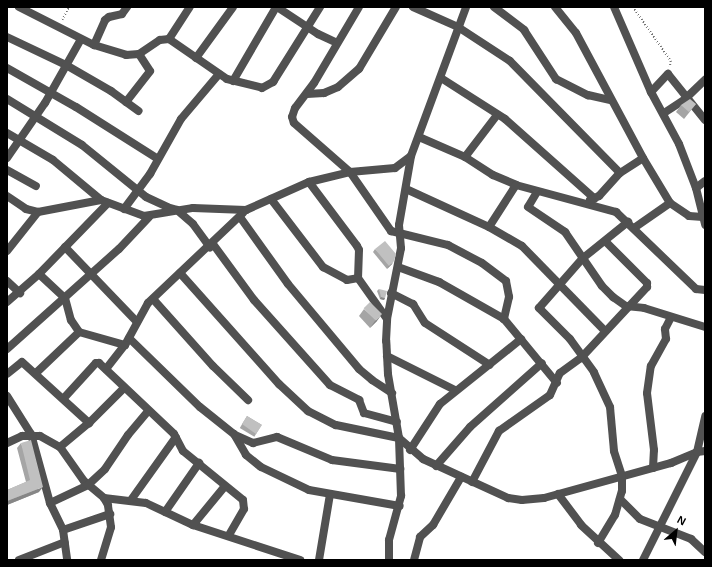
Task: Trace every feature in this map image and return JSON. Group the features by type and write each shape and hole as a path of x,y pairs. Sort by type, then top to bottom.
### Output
{"street":[{"path":"19,7 94,45 126,55 139,54 160,40 169,38 190,7"},
{"path":"94,45 105,20 109,17 122,14 127,7"},
{"path":"196,58 233,7"},
{"path":"233,81 277,7 306,27 337,43"},
{"path":"169,38 219,74 233,81 262,88 269,86 320,7"},
{"path":"359,7 307,94 295,108 292,117 294,123 350,172 387,227 399,235 416,236 448,245 482,263 506,282 509,297 504,319"},
{"path":"307,94 324,92 338,88 355,73 371,53 396,7"},
{"path":"413,7 458,27 504,57 528,77 555,108 620,173"},
{"path":"389,560 391,533 400,506 400,469 399,438 387,356 387,319 401,248 399,235 411,156 466,7"},
{"path":"494,7 524,30 556,79 588,95 610,100"},
{"path":"555,7 576,33 610,100 670,203 689,216 704,221"},
{"path":"614,7 651,92 664,113 696,188 704,221"},
{"path":"7,37 66,65 140,111"},
{"path":"7,158 52,93 81,38"},
{"path":"126,102 150,71 139,54"},
{"path":"7,68 52,93 158,159"},
{"path":"124,209 158,159 182,119 219,74"},
{"path":"651,92 668,74 705,120"},
{"path":"440,78 505,119 569,173 595,199"},
{"path":"664,113 688,97 705,80"},
{"path":"7,99 89,150 137,191 167,207 177,210 212,245 239,281 330,384 359,400 364,413 397,422"},
{"path":"465,157 497,115"},
{"path":"7,134 53,160 104,202 149,217"},
{"path":"419,137 465,157 493,175 516,185 536,192 616,212 696,289 705,290"},
{"path":"8,347 65,298 149,217 177,210 246,210 309,182 350,172 395,168 411,156"},
{"path":"584,203 595,199 620,173 643,158"},
{"path":"7,170 36,186"},
{"path":"696,188 705,181"},
{"path":"309,182 359,250 358,278 387,319"},
{"path":"489,227 516,185"},
{"path":"406,189 489,227 522,246 559,282 605,332"},
{"path":"536,192 528,207 565,232 613,297 621,303 705,327"},
{"path":"7,196 26,209 38,212 104,202"},
{"path":"271,199 323,267 347,280 358,278"},
{"path":"7,302 20,293 65,248 104,202"},
{"path":"634,228 670,203"},
{"path":"106,369 127,342 136,321 153,298 212,245 246,210"},
{"path":"7,251 38,212"},
{"path":"240,217 288,284 359,369 372,380 392,393"},
{"path":"598,543 615,515 620,498 622,476 614,452 610,407 594,372 581,358 570,339 539,308 559,282 583,258 628,222"},
{"path":"472,482 499,431 550,395 557,383 560,373 581,358 631,306 648,283 605,241"},
{"path":"65,248 136,321"},
{"path":"398,267 439,282 504,319 542,363 557,383"},
{"path":"180,273 279,384 308,411 336,425 399,438 410,450 436,466 508,498 522,500 558,494 671,464 701,451"},
{"path":"39,274 65,298 71,320 79,332 127,342 200,407 234,434 253,443 277,437 332,460 400,469"},
{"path":"7,281 20,293"},
{"path":"391,293 413,304 425,323 490,365"},
{"path":"153,298 213,366 248,400"},
{"path":"653,468 654,450 647,393 651,366 666,339 665,329 671,317"},
{"path":"36,373 79,332"},
{"path":"410,450 434,411 455,390 490,365 521,339"},
{"path":"387,356 455,390"},
{"path":"7,374 22,362 64,398 89,423"},
{"path":"64,398 96,363 106,369 176,437 183,451 199,462 225,486 244,500 245,506 229,535"},
{"path":"436,466 470,427 542,363"},
{"path":"60,447 89,423 124,388"},
{"path":"7,396 30,434 50,503 63,530 68,560"},
{"path":"50,503 88,485 105,469 128,434 148,411"},
{"path":"643,560 658,528 701,451 705,416"},
{"path":"7,443 30,434 50,440 60,447 88,485 104,498 110,514 110,533 101,560"},
{"path":"234,434 246,455 261,467 309,490 400,506"},
{"path":"131,500 176,437"},
{"path":"165,512 199,462"},
{"path":"414,560 420,537 433,525 461,477"},
{"path":"193,525 225,486"},
{"path":"319,560 330,494"},
{"path":"558,494 598,543 619,560"},
{"path":"104,498 131,500 146,503 193,525 229,535 300,560"},
{"path":"620,498 640,519 658,528 691,540 705,552"},
{"path":"63,530 110,514"},
{"path":"19,560 31,557 65,542"}],"path":[{"path":"59,27 68,7"},
{"path":"633,7 671,61 668,74"}],"building":[{"path":"690,99 696,104 689,112 681,105"},
{"path":"385,241 396,254 394,261 389,266 375,249"},
{"path":"379,289 387,291 385,298 381,297"},
{"path":"370,302 382,314 376,320 364,308"},
{"path":"247,416 262,425 256,434 242,424"},
{"path":"31,440 43,487 7,501 7,490 30,480 21,443"}]}
